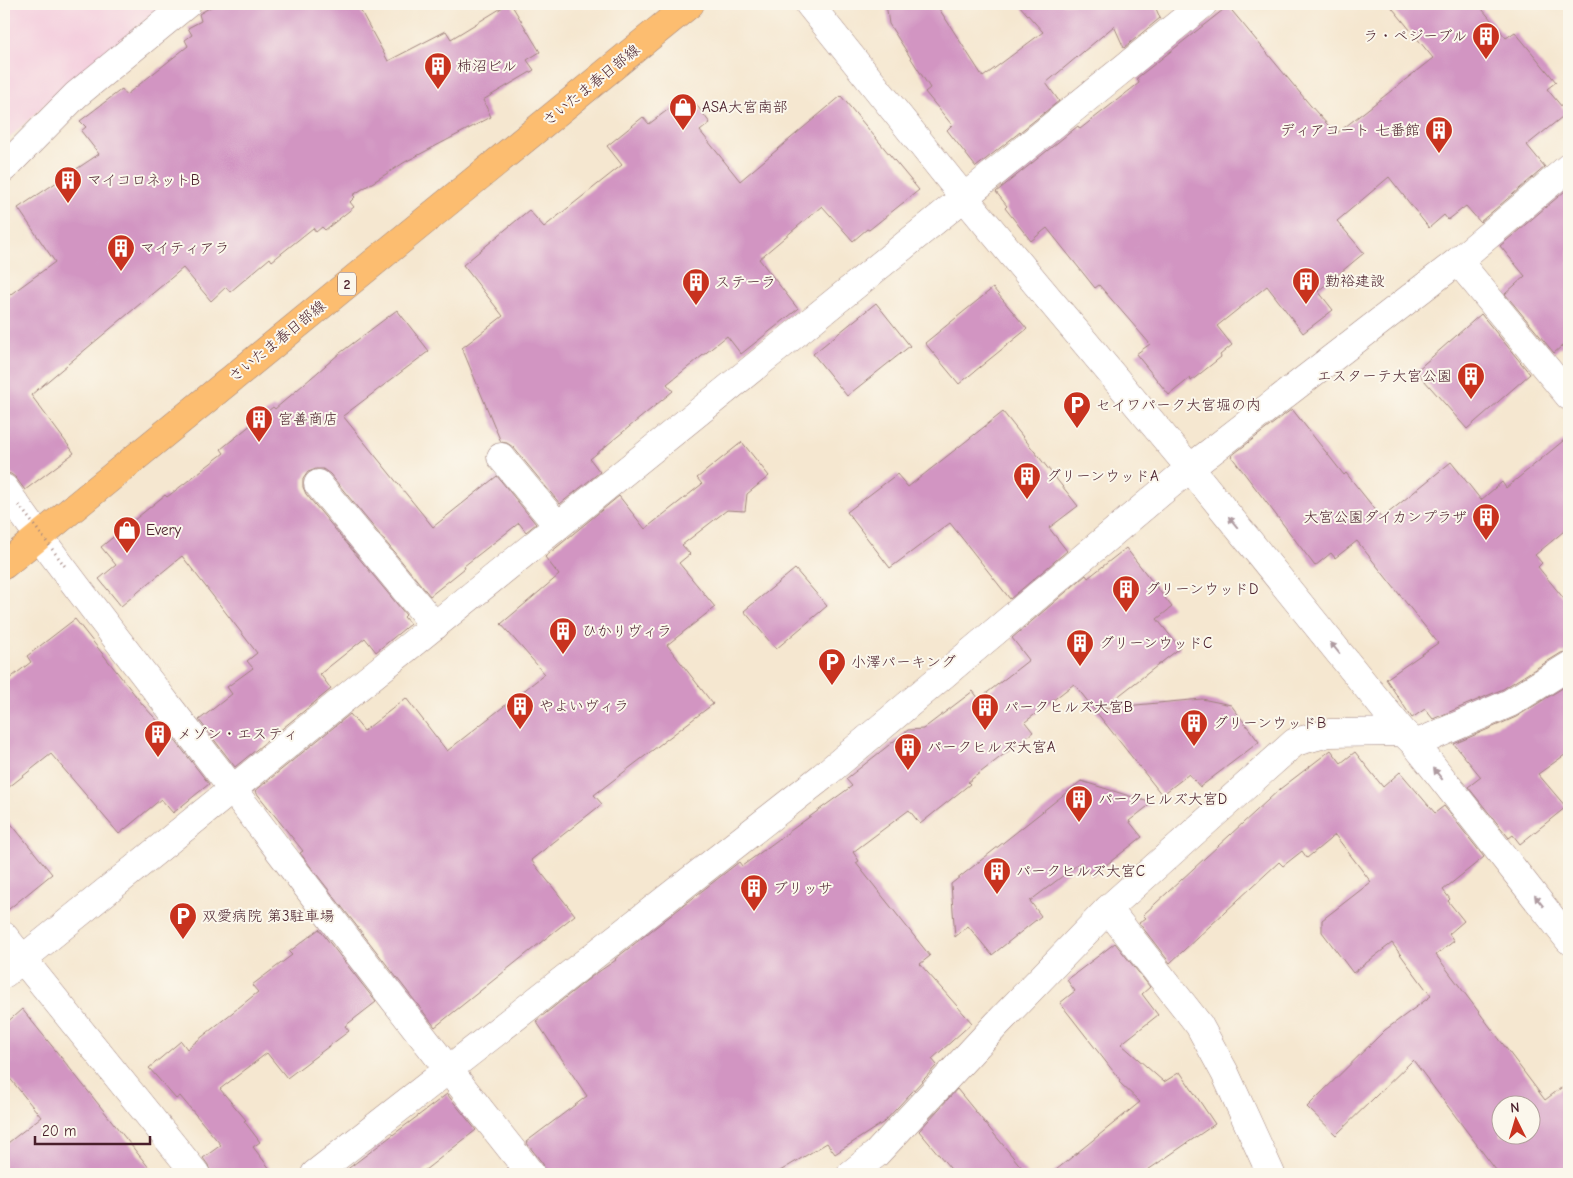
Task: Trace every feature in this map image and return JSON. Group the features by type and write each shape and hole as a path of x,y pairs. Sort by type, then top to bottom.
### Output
{"main road":[{"name":"さいたま春日部線","path":"4,565 690,4"}],"street":[{"path":"4,168 76,95 187,4"},
{"path":"808,4 963,196 1190,468 1409,738 1569,940"},
{"path":"13,966 233,790 963,196 1203,4"},
{"path":"314,1174 822,777 1190,468 1458,261 1569,167"},
{"path":"1458,261 1569,396"},
{"path":"501,457 558,526"},
{"path":"318,484 435,626"},
{"path":"12,497 38,536 447,1069 531,1174"},
{"path":"851,1174 876,1154 996,1024 1108,909 1295,742 1329,733 1409,738 1510,703 1569,666"},
{"path":"1108,909 1199,1025 1225,1072 1270,1174"},
{"path":"4,936 13,966 196,1174"}],"path":[{"path":"12,497 67,569"}],"shaded area":[{"path":"4,4 165,4 57,93 4,143"}],"building":[{"path":"216,4 357,4 388,61 446,31 451,39 508,4 511,4 540,52 527,60 534,70 483,100 491,117 405,162 353,195 355,197 350,202 354,207 325,230 322,227 316,232 313,228 272,261 270,258 230,292 226,287 211,301 183,268 31,395 74,453 25,490 16,478 11,474 4,473 4,299 55,262 18,208 99,154 81,131 86,127 80,121 122,89 126,95 188,46 185,40 192,35 188,28 201,21 199,14"},
{"path":"886,4 936,4 983,77 1043,32 1018,4 1154,4 1160,18 1124,48 1114,26 1046,83 1059,101 976,167 947,130 952,125 925,92 930,88 889,24"},
{"path":"1389,4 1478,4 1506,38 1515,32 1556,82 1547,89 1567,113 1527,145 1545,167 1480,222 1466,206 1448,220 1444,215 1429,228 1389,177 1337,221 1364,253 1318,291 1333,310 1303,333 1267,286 1217,326 1232,345 1220,355 1221,357 1191,381 1190,378 1169,395 1136,354 1150,344 1099,285 1095,288 1047,228 1031,241 1005,208 1007,206 996,192 1078,126 1080,129 1139,83 1137,78 1228,6 1336,134 1433,58"},
{"path":"841,96 919,190 853,241 822,206 759,259 798,309 741,354 727,336 667,384 673,391 590,459 600,472 560,504 513,447 501,442 462,348 503,316 463,265 529,210 544,227 622,165 607,146 643,117 649,124 674,105 678,109 692,99 710,123 700,131 740,181"},
{"path":"1565,191 1569,196 1569,340 1554,353 1505,294 1525,276 1500,246"},
{"path":"993,288 1027,329 959,384 925,343"},
{"path":"876,303 910,346 847,396 813,354"},
{"path":"397,310 429,351 343,416 433,527 497,476 536,524 526,532 519,523 464,566 465,568 430,596 330,474 323,469 308,472 303,479 303,487 306,494 406,615 404,617 410,624 376,652 365,638 320,674 331,689 235,767 199,720 232,694 227,687 253,668 247,661 257,653 182,556 121,606 99,579 116,565 101,547 165,495 167,497 224,453 221,449 273,407 275,409 340,353"},
{"name":"エスターテ大宮公園","path":"1481,314 1530,374 1467,429 1416,371"},
{"path":"1292,409 1344,475 1346,473 1382,518 1451,462 1481,500 1502,482 1506,488 1569,436 1569,527 1535,555 1542,563 1538,567 1569,605 1569,651 1561,653 1503,689 1433,719 1425,709 1412,718 1386,679 1438,643 1357,541 1335,558 1331,553 1315,566 1231,456"},
{"path":"1003,412 1078,506 1049,528 1067,551 1010,599 950,523 890,568 847,512 897,474 908,487"},
{"path":"742,442 769,476 747,494 745,511 727,510 682,545 690,554 679,563 715,607 667,645 713,704 594,795 602,804 531,860 575,915 435,1027 300,853 303,851 255,791 350,714 364,731 406,698 447,751 545,674 501,624 559,575 545,557 619,496 645,529 702,484 697,478"},
{"path":"1126,548 1172,607 1157,619 1180,648 1103,708 1202,699 1231,705 1259,742 1200,787 1189,774 1162,795 1074,684 1025,722 1033,732 968,782 970,784 920,824 909,810 853,852 859,861 856,863 930,956 920,964 972,1023 932,1059 937,1065 884,1122 835,1154 827,1143 775,1174 546,1174 543,1164 526,1142 587,1096 536,1021 739,862 742,866 852,786 846,779 908,730 923,729 973,691 979,699 1029,660 1012,638 1086,575 1088,578"},
{"path":"795,569 827,606 776,649 744,611"},
{"path":"75,619 209,784 173,813 161,799 119,834 51,754 4,791 4,683 31,662 27,656"},
{"path":"1569,684 1569,752 1538,774 1566,807 1520,844 1513,835 1509,838 1468,787 1481,777 1454,744 1516,717"},
{"path":"1331,750 1341,763 1355,752 1383,787 1400,772 1435,813 1444,806 1484,857 1443,890 1450,899 1448,901 1464,921 1449,934 1454,941 1436,955 1545,1100 1569,1082 1569,1174 1499,1174 1413,1060 1336,1135 1307,1107 1385,1030 1431,996 1392,943 1353,973 1322,932 1322,920 1371,882 1335,835 1307,858 1302,851 1283,866 1279,862 1170,963 1139,923 1146,918 1143,915 1280,789"},
{"path":"1081,781 1152,803 1129,821 1142,837 1092,876 1081,862 1030,901 1041,916 992,955 968,926 955,937 951,884"},
{"path":"4,815 52,874 4,913"},
{"path":"319,929 376,1002 345,1026 349,1031 287,1078 267,1053 220,1089 246,1120 244,1121 260,1142 253,1147 274,1174 211,1174 203,1158 221,1145 180,1096 176,1099 149,1068 181,1041 187,1049 258,992 252,985 292,955 289,952"},
{"path":"1115,943 1150,987 1142,994 1158,1015 1121,1044 1164,1082 1180,1072 1215,1124 1142,1174 1051,1174 1140,1102 1119,1082 1120,1080 1060,1003 1075,991 1067,980"},
{"path":"22,1009 154,1174 4,1174 4,1146 41,1117 4,1071 4,1025"},
{"path":"957,1089 1027,1174 955,1174 919,1131"},
{"path":"447,1094 476,1130 420,1174 341,1174"}],"place":[{"name":"ラ・ペジーブル","path":"1486,60"},
{"name":"柿沼ビル","path":"438,90"},
{"name":"ASA大宮南部","path":"683,131"},
{"name":"ディアコート 七番館","path":"1439,154"},
{"name":"マイコロネットB","path":"68,204"},
{"name":"マイティアラ","path":"121,272"},
{"name":"勤裕建設","path":"1306,305"},
{"name":"ステーラ","path":"696,306"},
{"name":"エスターテ大宮公園","path":"1471,400"},
{"name":"セイワパーク大宮堀の内","path":"1077,429"},
{"name":"宮善商店","path":"259,443"},
{"name":"グリーンウッドA","path":"1027,500"},
{"name":"大宮公園ダイカンプラザ","path":"1486,541"},
{"name":"Every","path":"127,554"},
{"name":"グリーンウッドD","path":"1126,613"},
{"name":"ひかりヴィラ","path":"563,655"},
{"name":"グリーンウッドC","path":"1080,667"},
{"name":"小澤パーキング","path":"832,686"},
{"name":"やよいヴィラ","path":"520,730"},
{"name":"パークヒルズ大宮B","path":"985,731"},
{"name":"グリーンウッドB","path":"1194,747"},
{"name":"メゾン・エスティ","path":"158,758"},
{"name":"パークヒルズ大宮A","path":"908,771"},
{"name":"パークヒルズ大宮D","path":"1079,823"},
{"name":"パークヒルズ大宮C","path":"997,895"},
{"name":"ブリッサ","path":"754,912"},
{"name":"双愛病院 第3駐車場","path":"183,940"}]}
